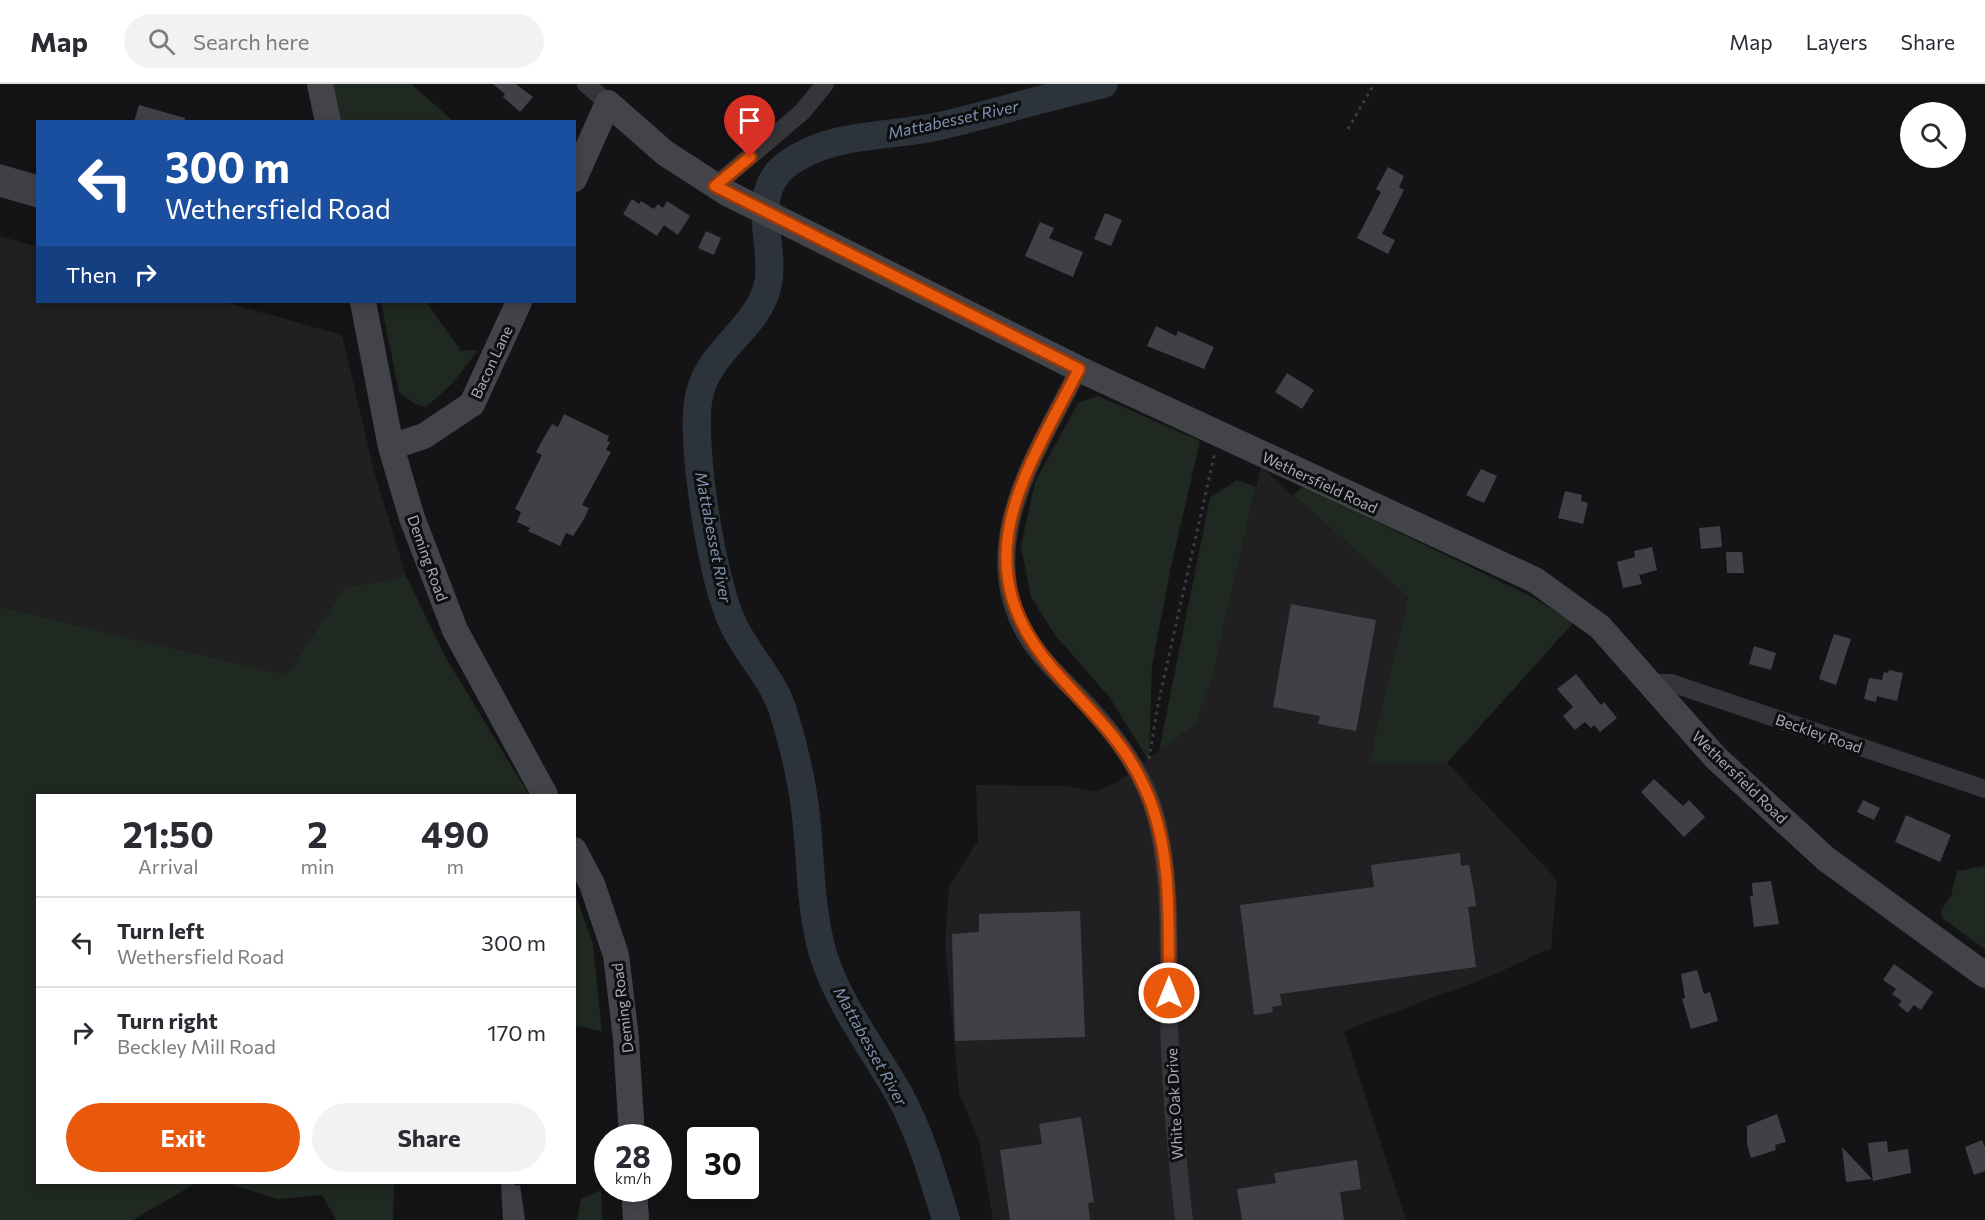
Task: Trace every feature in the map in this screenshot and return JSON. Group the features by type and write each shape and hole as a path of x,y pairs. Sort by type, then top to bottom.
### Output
{"street":[{"path":"320,84 328,120"},
{"name":"Wethersfield Road","path":"586,84 664,153 715,186 1079,369 1535,580 1600,627 1652,683 1716,758 1826,859 1985,975"},
{"path":"715,186 802,112 825,84"},
{"path":"576,175 608,104"},
{"name":"Deming Road","path":"363,303 391,447 412,518 455,630 543,794"},
{"name":"Bacon Lane","path":"391,447 424,436 472,404 519,303"},
{"name":"White Oak Drive","path":"1079,369 1026,474 1011,511 1005,542 1006,573 1014,606 1030,642 1100,718 1125,752 1145,788 1157,818 1166,863 1171,1086 1184,1220"},
{"name":"Beckley Road","path":"1652,683 1671,683 1985,789"},
{"name":"Deming Road","path":"576,854 592,884 616,955 626,1039 631,1124"},
{"path":"635,1202 636,1220"}],"path":[{"path":"1348,129 1374,84"},
{"path":"1145,788 1158,704 1220,435"}],"shaded area":[{"path":"330,84 411,84 452,120 338,120"},
{"path":"0,236 36,247 36,303 229,303 342,335 374,471 406,576 344,588 287,675 0,607"},
{"path":"381,303 427,303 461,351 478,350 452,384 426,407 415,404 399,392"},
{"path":"1098,396 1200,441 1171,567 1152,665 1149,761 1110,698 1055,635 1031,597 1021,546 1035,482 1078,403"},
{"path":"1261,467 1408,597 1369,763 1447,763 1557,880 1551,948 1491,976 1344,1031 1406,1220 993,1220 979,1140 959,1093 945,945 949,886 978,841 976,785 1066,786 1096,792 1117,782 1195,725 1211,683"},
{"path":"1237,480 1256,487 1211,683 1195,725 1159,751 1210,498"},
{"path":"1303,486 1530,596 1574,622 1447,763 1369,763 1408,597 1293,495"},
{"path":"406,576 446,658 528,794 36,794 36,1184 195,1184 133,1220 0,1220 0,607 287,675 344,588"},
{"path":"1985,866 1985,949 1942,918 1941,910 1951,896 1957,871"},
{"path":"576,896 593,944 602,1031 576,1026"},
{"path":"229,1184 394,1184 393,1220 336,1220 322,1195 278,1199"},
{"path":"594,1193 594,1202 601,1202 602,1220 577,1220 581,1199"}],"building":[{"path":"493,84 516,84 533,97 520,112 503,97 505,94"},
{"path":"139,105 185,118 184,120 135,120"},
{"path":"0,164 36,174 36,207 0,197"},
{"path":"1388,167 1404,176 1399,187 1404,190 1382,234 1395,240 1388,254 1357,238 1381,192 1376,189"},
{"path":"632,199 639,204 641,201 654,209 658,204 663,208 667,201 690,216 678,235 664,225 657,236 623,214"},
{"path":"1105,213 1122,220 1111,246 1094,239"},
{"path":"1040,222 1054,228 1049,238 1083,252 1073,277 1025,256"},
{"path":"706,231 721,238 714,255 698,248"},
{"path":"1156,326 1176,336 1178,331 1214,347 1204,369 1147,346"},
{"path":"1287,373 1314,390 1302,409 1275,392"},
{"path":"564,414 609,436 607,441 610,442 606,450 611,452 582,505 589,508 584,519 573,536 566,533 560,546 528,531 530,528 517,522 521,512 515,509 542,455 536,452 552,424 558,427"},
{"path":"1481,469 1497,476 1484,503 1466,495"},
{"path":"1565,491 1582,495 1581,501 1588,503 1583,524 1558,518"},
{"path":"1720,526 1722,547 1701,549 1699,528"},
{"path":"1652,547 1657,570 1639,575 1642,584 1623,588 1617,562 1635,557 1634,551"},
{"path":"1726,552 1742,552 1744,573 1727,573"},
{"path":"1291,604 1376,620 1356,731 1318,724 1320,716 1273,707"},
{"path":"1834,634 1851,639 1836,685 1819,679"},
{"path":"1754,646 1776,653 1771,670 1749,664"},
{"path":"1889,670 1903,673 1897,701 1877,696 1876,702 1864,699 1869,678 1882,680 1884,672 1888,673"},
{"path":"1576,674 1601,705 1604,702 1617,718 1600,732 1594,725 1591,728 1585,722 1575,730 1563,716 1573,707 1557,689"},
{"path":"1654,779 1683,806 1689,800 1705,817 1684,837 1641,792"},
{"path":"1863,800 1880,808 1874,820 1857,812"},
{"path":"1906,815 1951,835 1940,862 1895,842"},
{"path":"1460,853 1461,866 1469,865 1474,891 1476,906 1468,907 1476,967 1280,994 1282,1005 1272,1007 1273,1012 1254,1015 1240,905 1374,887 1371,865"},
{"path":"1771,881 1779,924 1754,927 1750,896 1753,896 1752,883"},
{"path":"1080,911 1085,1037 955,1041 952,934 979,932 979,914"},
{"path":"1894,964 1933,992 1921,1010 1914,1005 1908,1013 1898,1005 1902,1001 1892,994 1896,989 1883,980"},
{"path":"1697,970 1704,994 1710,992 1718,1021 1691,1029 1682,999 1685,998 1681,974"},
{"path":"1777,1114 1786,1142 1775,1145 1776,1150 1751,1158 1747,1144 1747,1126"},
{"path":"1081,1117 1094,1202 1088,1203 1090,1220 1010,1220 1000,1150 1042,1144 1039,1124"},
{"path":"1982,1140 1985,1147 1985,1171 1974,1175 1965,1147"},
{"path":"1887,1141 1888,1152 1908,1149 1911,1173 1873,1181 1868,1143"},
{"path":"1842,1147 1872,1179 1846,1182"},
{"path":"1357,1160 1361,1189 1340,1192 1344,1220 1242,1220 1237,1189 1276,1183 1274,1173"},
{"path":"501,1184 520,1185 525,1220 503,1220"}],"waterway":[{"name":"Mattabesset River","path":"946,1220 914,1126 900,1096 838,992 823,954 813,903 808,833 800,775 790,734 777,697 734,626 726,606 711,549 698,451 698,402 710,368 754,315 768,284 770,269 766,221 768,190 775,177 786,165 803,154 841,141 940,126 1104,84"}],"route":[{"path":"750,157 715,186 938,296 1079,369 1026,474 1011,511 1005,542 1006,573 1014,606 1030,642 1100,718 1125,752 1143,783 1157,818 1166,863 1169,993"}]}
